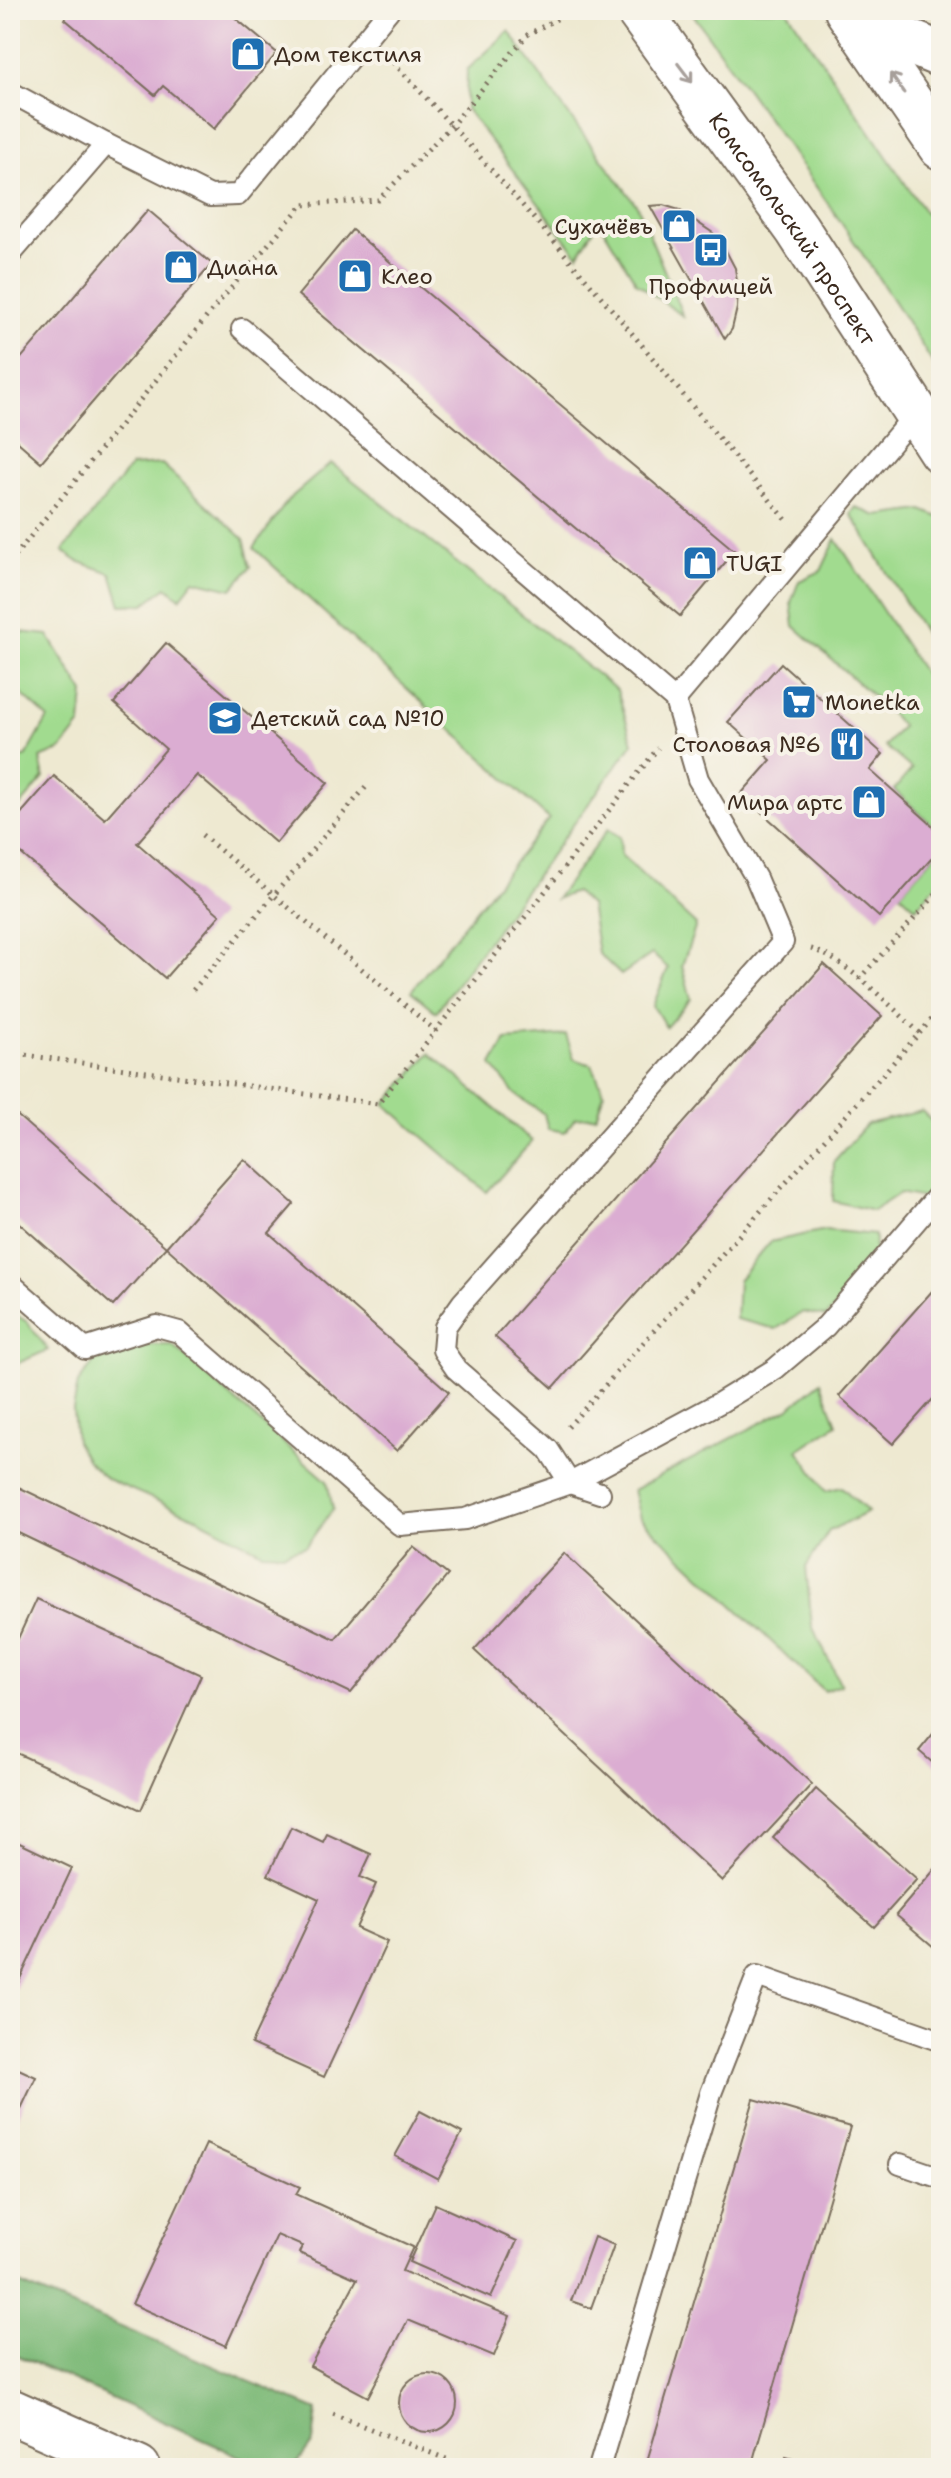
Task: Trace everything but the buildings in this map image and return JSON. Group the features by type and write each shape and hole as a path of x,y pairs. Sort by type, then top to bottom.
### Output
{"main road":[{"name":"Комсомольский проспект","path":"638,10 797,229 941,451"},
{"path":"847,10 941,147"},
{"path":"857,10 888,33 941,55"},
{"path":"10,2411 132,2467"}],"lane":[{"path":"10,92 210,196 238,195 389,10"},
{"path":"10,255 106,144"},
{"path":"242,329 678,710 698,779 756,878 783,942 462,1303 445,1327 443,1350 456,1369 548,1449 570,1483 600,1493"},
{"path":"678,710 807,544 917,412"},
{"path":"10,1283 85,1349 157,1326 179,1332 400,1525 465,1519 570,1483 721,1402 775,1369 826,1326 941,1192"},
{"path":"599,2468 711,2093 757,1976 941,2041"},
{"path":"900,2164 941,2178"}],"path":[{"path":"452,125 527,35 573,10"},
{"path":"368,36 452,125 630,331 807,544"},
{"path":"10,1053 378,1104 678,710"},
{"path":"193,990 366,787"},
{"path":"202,835 436,1031"},
{"path":"859,979 941,889"},
{"path":"783,942 825,953 920,1033"},
{"path":"548,1449 941,1009"},
{"path":"333,2414 469,2468"}],"green space":[{"path":"690,10 787,10 941,236 941,377 851,237"},
{"path":"509,31 638,207 683,316 636,282 599,221 578,255 466,109 467,70"},
{"path":"331,463 617,690 633,743 436,1012 411,991 549,819 254,548 288,500"},
{"path":"162,464 244,539 251,567 232,589 194,580 180,598 167,587 144,604 121,605 111,573 77,561 63,551 131,466"},
{"path":"856,507 877,516 922,510 941,518 941,660 851,514"},
{"path":"836,539 941,700 941,833 894,790 912,769 885,746 902,726 794,626 791,602 799,581 821,571"},
{"path":"11,631 48,635 84,693 81,724 61,750 40,758 44,778 10,818 10,757 26,757 48,718 10,687"},
{"path":"608,829 620,837 621,855 696,925 682,966 691,999 666,1027 653,1006 668,968 652,954 621,975 598,953 590,905 575,892 556,899"},
{"path":"941,848 941,879 916,908 900,893"},
{"path":"566,1035 574,1059 592,1065 604,1093 596,1116 575,1118 565,1132 548,1129 544,1114 515,1094 492,1065 506,1040"},
{"path":"430,1053 532,1141 487,1192 385,1104"},
{"path":"922,1111 941,1132 941,1178 923,1198 900,1193 873,1211 833,1201 834,1161 867,1124"},
{"path":"825,1230 875,1235 874,1264 826,1317 803,1312 776,1329 736,1319 738,1280 770,1242"},
{"path":"10,1311 27,1322 48,1350 18,1363 10,1386"},
{"path":"131,1345 172,1345 327,1481 333,1509 306,1546 284,1553 262,1552 197,1518 107,1479 87,1461 76,1442 73,1410 78,1383 98,1357"},
{"path":"821,1382 837,1424 798,1450 826,1491 842,1487 868,1512 829,1531 806,1567 812,1626 841,1685 824,1691 640,1518 633,1490 789,1408"},
{"path":"10,2280 317,2410 313,2442 294,2468 265,2468 10,2352"}],"place":[{"name":"Дом текстиля","path":"248,54"},
{"name":"Сухачёвъ","path":"679,226"},
{"name":"Профлицей","path":"711,250"},
{"name":"Диана","path":"181,267"},
{"name":"Клео","path":"355,276"},
{"name":"TUGI","path":"700,563"},
{"name":"Monetka","path":"799,702"},
{"name":"Детский сад №10","path":"225,718"},
{"name":"Столовая №6","path":"847,744"},
{"name":"Мира артс","path":"869,802"}]}
